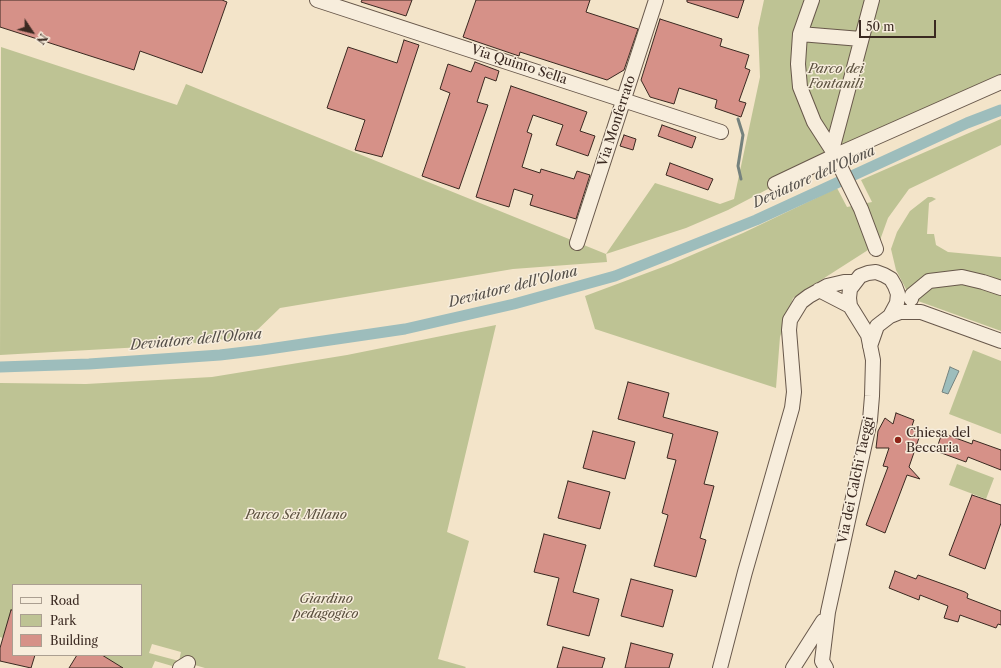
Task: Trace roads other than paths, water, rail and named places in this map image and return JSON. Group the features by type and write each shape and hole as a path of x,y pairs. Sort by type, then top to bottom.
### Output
{"street":[{"name":"Via Quinto Sella","path":"317,0 624,99 721,132"},
{"name":"Via Monferrato","path":"577,243 656,0"},
{"path":"812,0 800,34 798,64 800,87 814,122 835,157 861,209 876,248"},
{"path":"835,157 861,39 872,0"},
{"path":"800,34 861,39"},
{"path":"776,184 1001,82"},
{"path":"852,309 850,289 854,282 860,276 868,273 884,275 896,286 898,294 921,312 1001,341"},
{"path":"911,299 912,295 929,282 962,277 1001,288"},
{"path":"720,668 745,572 792,408 794,392 789,330 790,320 801,302 819,290 844,282 854,282"},
{"path":"819,290 852,309 868,321 886,318 900,312 921,312"},
{"name":"Via dei Calchi Taeggi","path":"870,346 877,326 886,318 897,303 898,294"},
{"name":"Via dei Calchi Taeggi","path":"826,668 822,661 828,612 870,420 872,360 870,346 868,335 852,309"},
{"name":"Via dei Calchi Taeggi","path":"793,668 819,630 828,612"},
{"path":"180,668 188,663 186,668"}],"water":[{"path":"950,367 959,371 948,394 942,392"}],"waterway":[{"name":"Deviatore dell'Olona","path":"0,367 89,364 220,355 262,350 405,329 514,304 615,276 756,220 967,123 1001,110"},
{"path":"738,119 743,135 738,166 741,179"}],"place":[{"name":"Chiesa del Beccaria","path":"898,440"}],"park label":[{"name":"Parco dei Fontanili","path":"836,76"},
{"name":"Parco Sei Milano","path":"296,515"},
{"name":"Giardino pedagogico","path":"326,606"}]}
